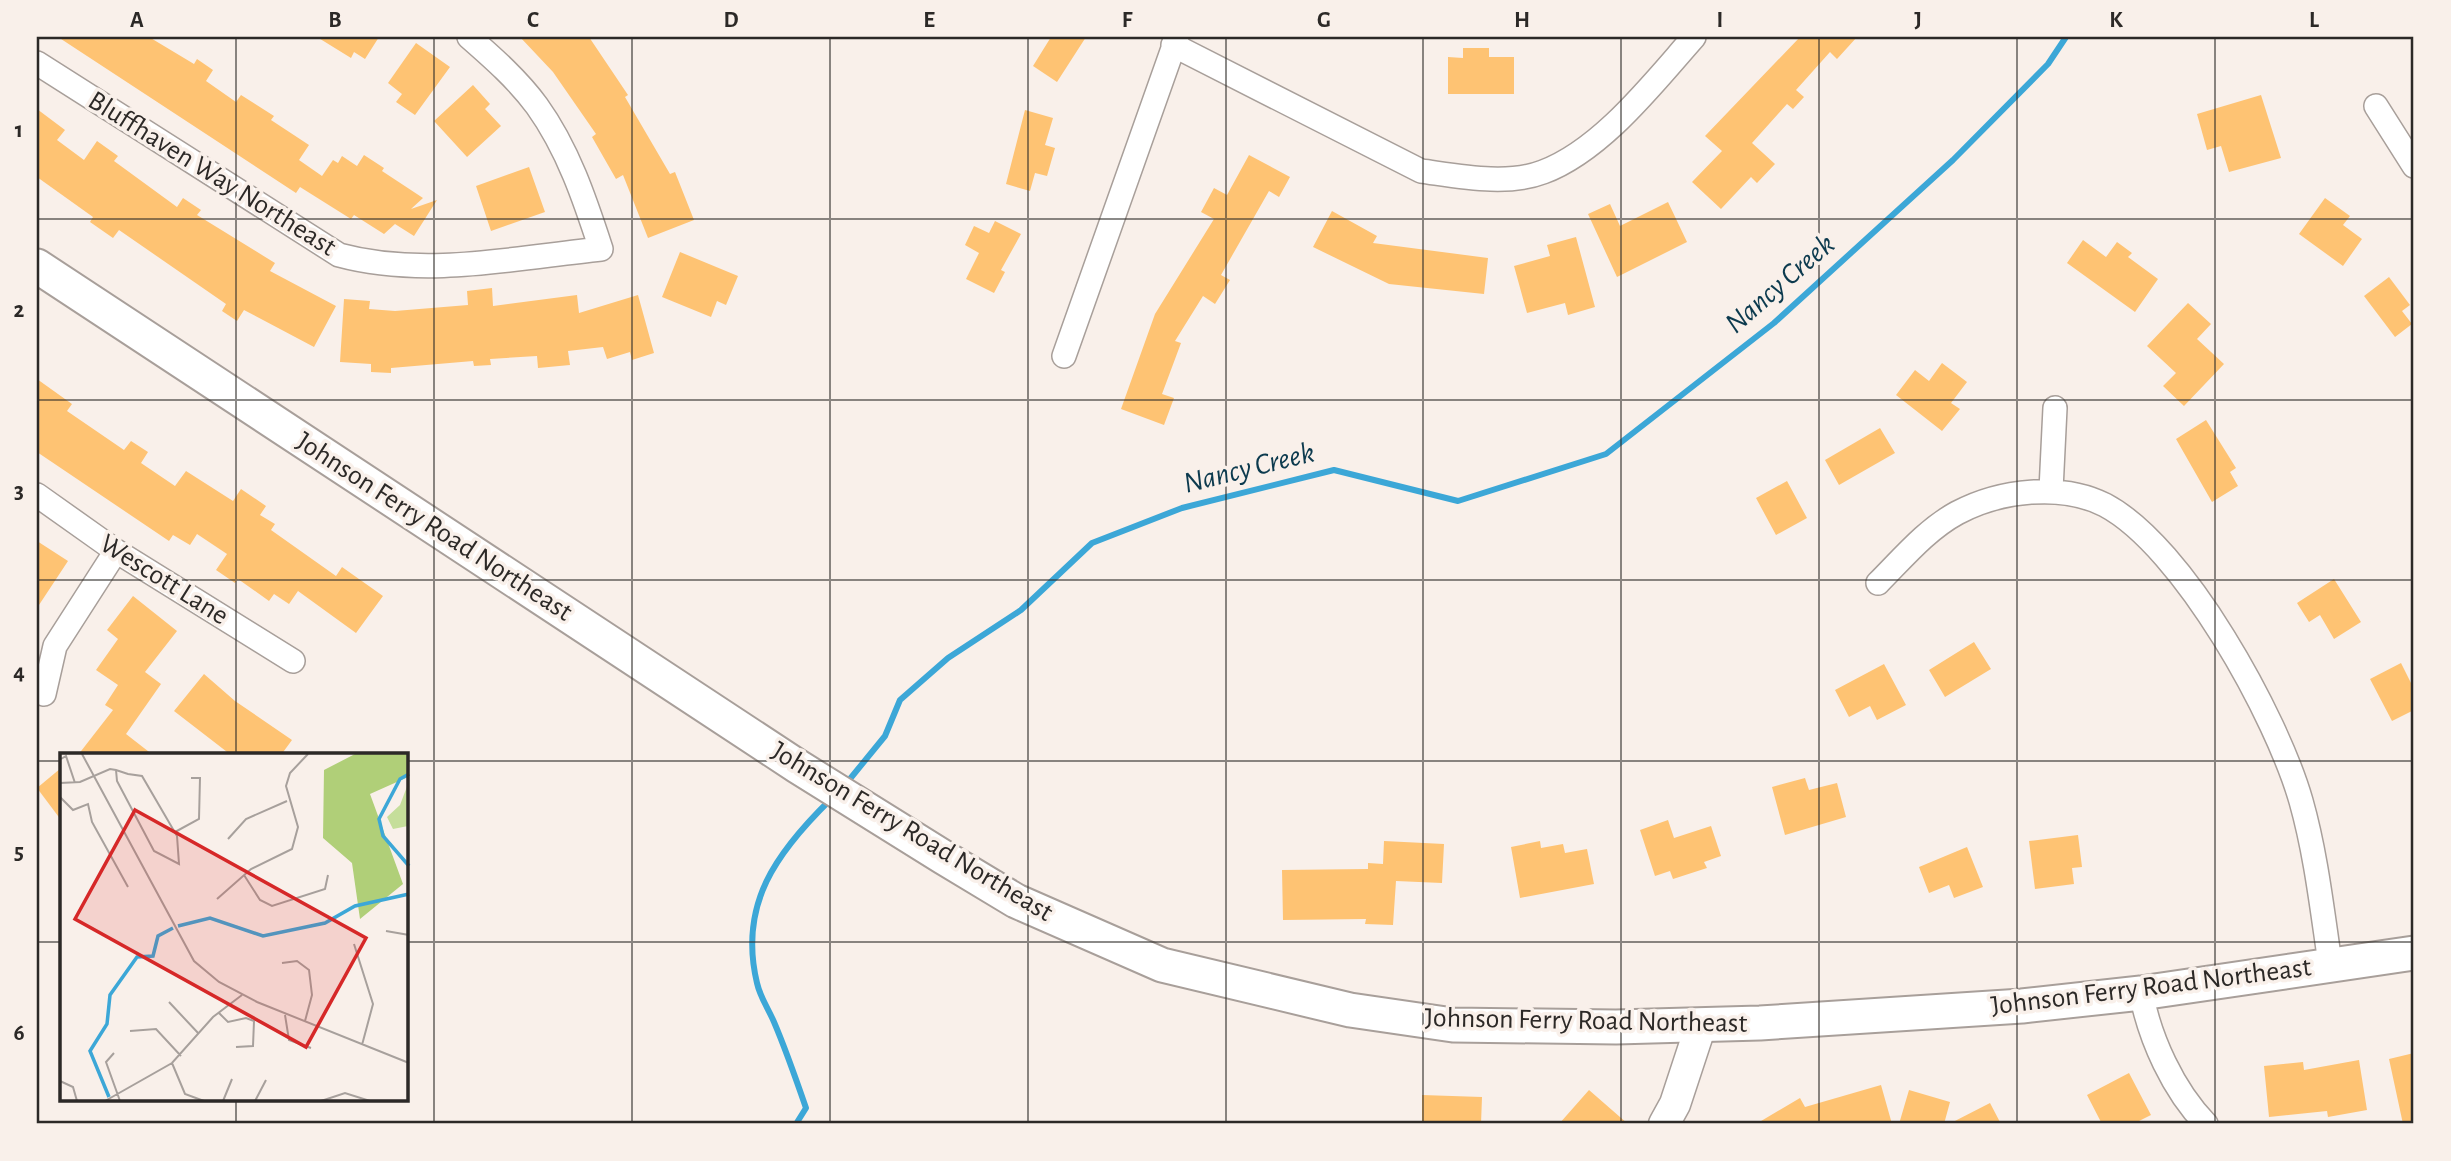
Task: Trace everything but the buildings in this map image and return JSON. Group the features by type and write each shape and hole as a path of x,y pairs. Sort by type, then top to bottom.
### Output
{"main road":[{"name":"Johnson Ferry Road Northeast","path":"37,266 868,811 1016,901 1163,965 1350,1010 1453,1025 1701,1026 2022,1006 2141,993 2330,963 2414,953"}],"street":[{"name":"Bluffhaven Way Northeast","path":"37,63 339,255 373,264 412,268 601,249 578,180 537,106 502,67 469,37"},
{"path":"1064,356 1175,41 1421,171 1466,177 1507,177 1543,173 1622,119 1694,37"},
{"path":"2376,106 2414,166"},
{"path":"2051,490 2055,408"},
{"path":"1878,583 1936,526 1960,512 1993,500 2051,490 2076,494 2105,505 2127,519 2183,580 2218,630 2265,712 2300,800 2315,863 2330,963"},
{"name":"Wescott Lane","path":"37,495 116,551 293,661"},
{"path":"44,694 55,646 116,551"},
{"path":"2141,993 2147,1023 2159,1052 2196,1114 2206,1124"},
{"path":"1664,1124 1675,1104 1701,1026"}],"waterway":[{"name":"Nancy Creek","path":"845,785 885,736 900,700 948,658 1021,610 1092,543 1182,508 1334,470 1458,501 1606,454 1774,323 1953,160 2048,64 2066,37"},
{"name":"Nancy Creek","path":"796,1124 806,1108 783,1043 758,988 753,955 753,928 766,881 794,839 830,800"}]}
